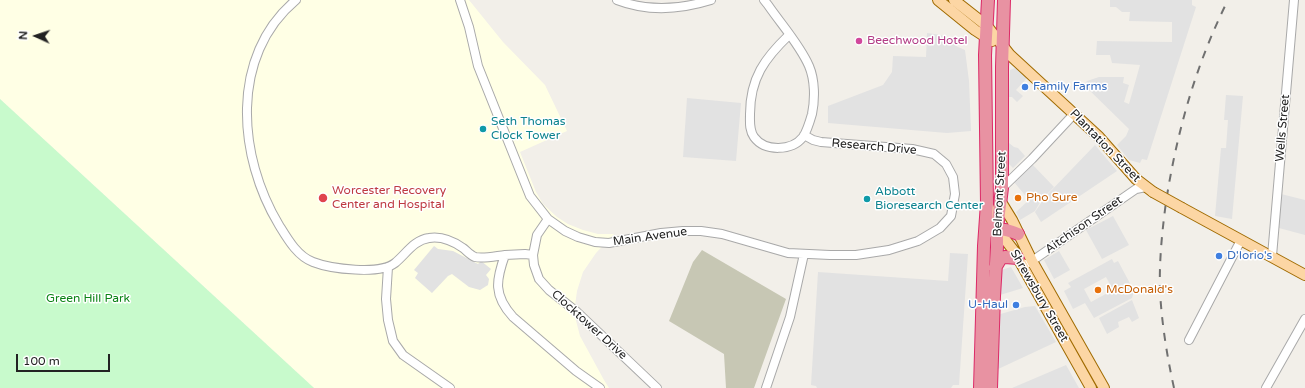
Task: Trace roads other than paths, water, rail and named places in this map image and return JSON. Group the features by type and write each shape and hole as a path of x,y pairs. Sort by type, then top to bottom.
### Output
{"highway":[{"name":"Belmont Street","path":"980,388 984,235 987,203 986,38 988,0"},
{"name":"Belmont Street","path":"992,388 997,229 1002,188 1002,46 1004,0"},
{"path":"984,235 997,229 1006,229 1018,234"},
{"path":"995,269 1001,258 1005,257 1024,262"}],"main road":[{"name":"Plantation Street","path":"938,0 986,38 1002,46"},
{"name":"Plantation Street","path":"954,0 987,26 1010,56 1099,137 1132,175 1150,190 1305,275"},
{"name":"Shrewsbury Street","path":"1001,202 1012,220 1018,234 1024,262 1091,388"},
{"name":"Shrewsbury Street","path":"987,203 997,229 1024,262 1104,388"}],"street":[{"path":"296,0 270,29 260,48 252,72 248,93 247,124 251,158 259,185 266,201 282,229 298,252 306,259 322,264 354,269 369,270 388,267 395,263 414,245 427,238 453,241 474,256 533,255 538,235 548,219"},
{"name":"Main Avenue","path":"460,0 469,27 478,66 530,196 548,219 572,235 602,243 672,232 701,231 722,234 788,253 804,254"},
{"path":"617,0 641,7 670,9 691,6 711,0"},
{"path":"764,0 789,35 807,61 812,78 814,97 813,108 804,135 786,146 774,148 764,145 756,140 751,132 751,100 756,77 761,66 770,54 789,35"},
{"name":"Wells Street","path":"1272,256 1294,0"},
{"path":"1002,188 1032,159 1074,114"},
{"name":"Research Drive","path":"804,135 821,142 912,149 934,154 942,160 950,170 955,189 953,211 948,221 940,228 923,238 900,247 869,254 838,256 804,254"},
{"name":"Aitchison Street","path":"1024,262 1136,189 1150,190"},
{"path":"1189,340 1241,240"},
{"path":"766,388 790,317 804,254"},
{"path":"505,255 499,268 497,282 499,294 503,304 513,317 576,371 600,388"},
{"name":"Clocktower Drive","path":"533,255 534,265 539,279 549,290 577,312 657,388"},
{"path":"388,267 386,299 388,320 393,341 402,355 450,388"},
{"path":"1266,388 1305,319"}],"railway":[{"path":"1174,388 1165,340 1160,292 1161,247 1166,202 1176,149 1189,98 1206,49 1228,0"}],"place":[{"name":"Beechwood Hotel","path":"859,41"},
{"name":"Family Farms","path":"1025,87"},
{"name":"Seth Thomas Clock Tower","path":"483,129"},
{"name":"Worcester Recovery Center and Hospital","path":"323,198"},
{"name":"Pho Sure","path":"1018,198"},
{"name":"Abbott Bioresearch Center","path":"867,199"},
{"name":"D'Iorio's","path":"1219,256"},
{"name":"McDonald's","path":"1098,290"},
{"name":"U-Haul","path":"1016,305"}],"park label":[{"name":"Green Hill Park","path":"88,299"}]}
